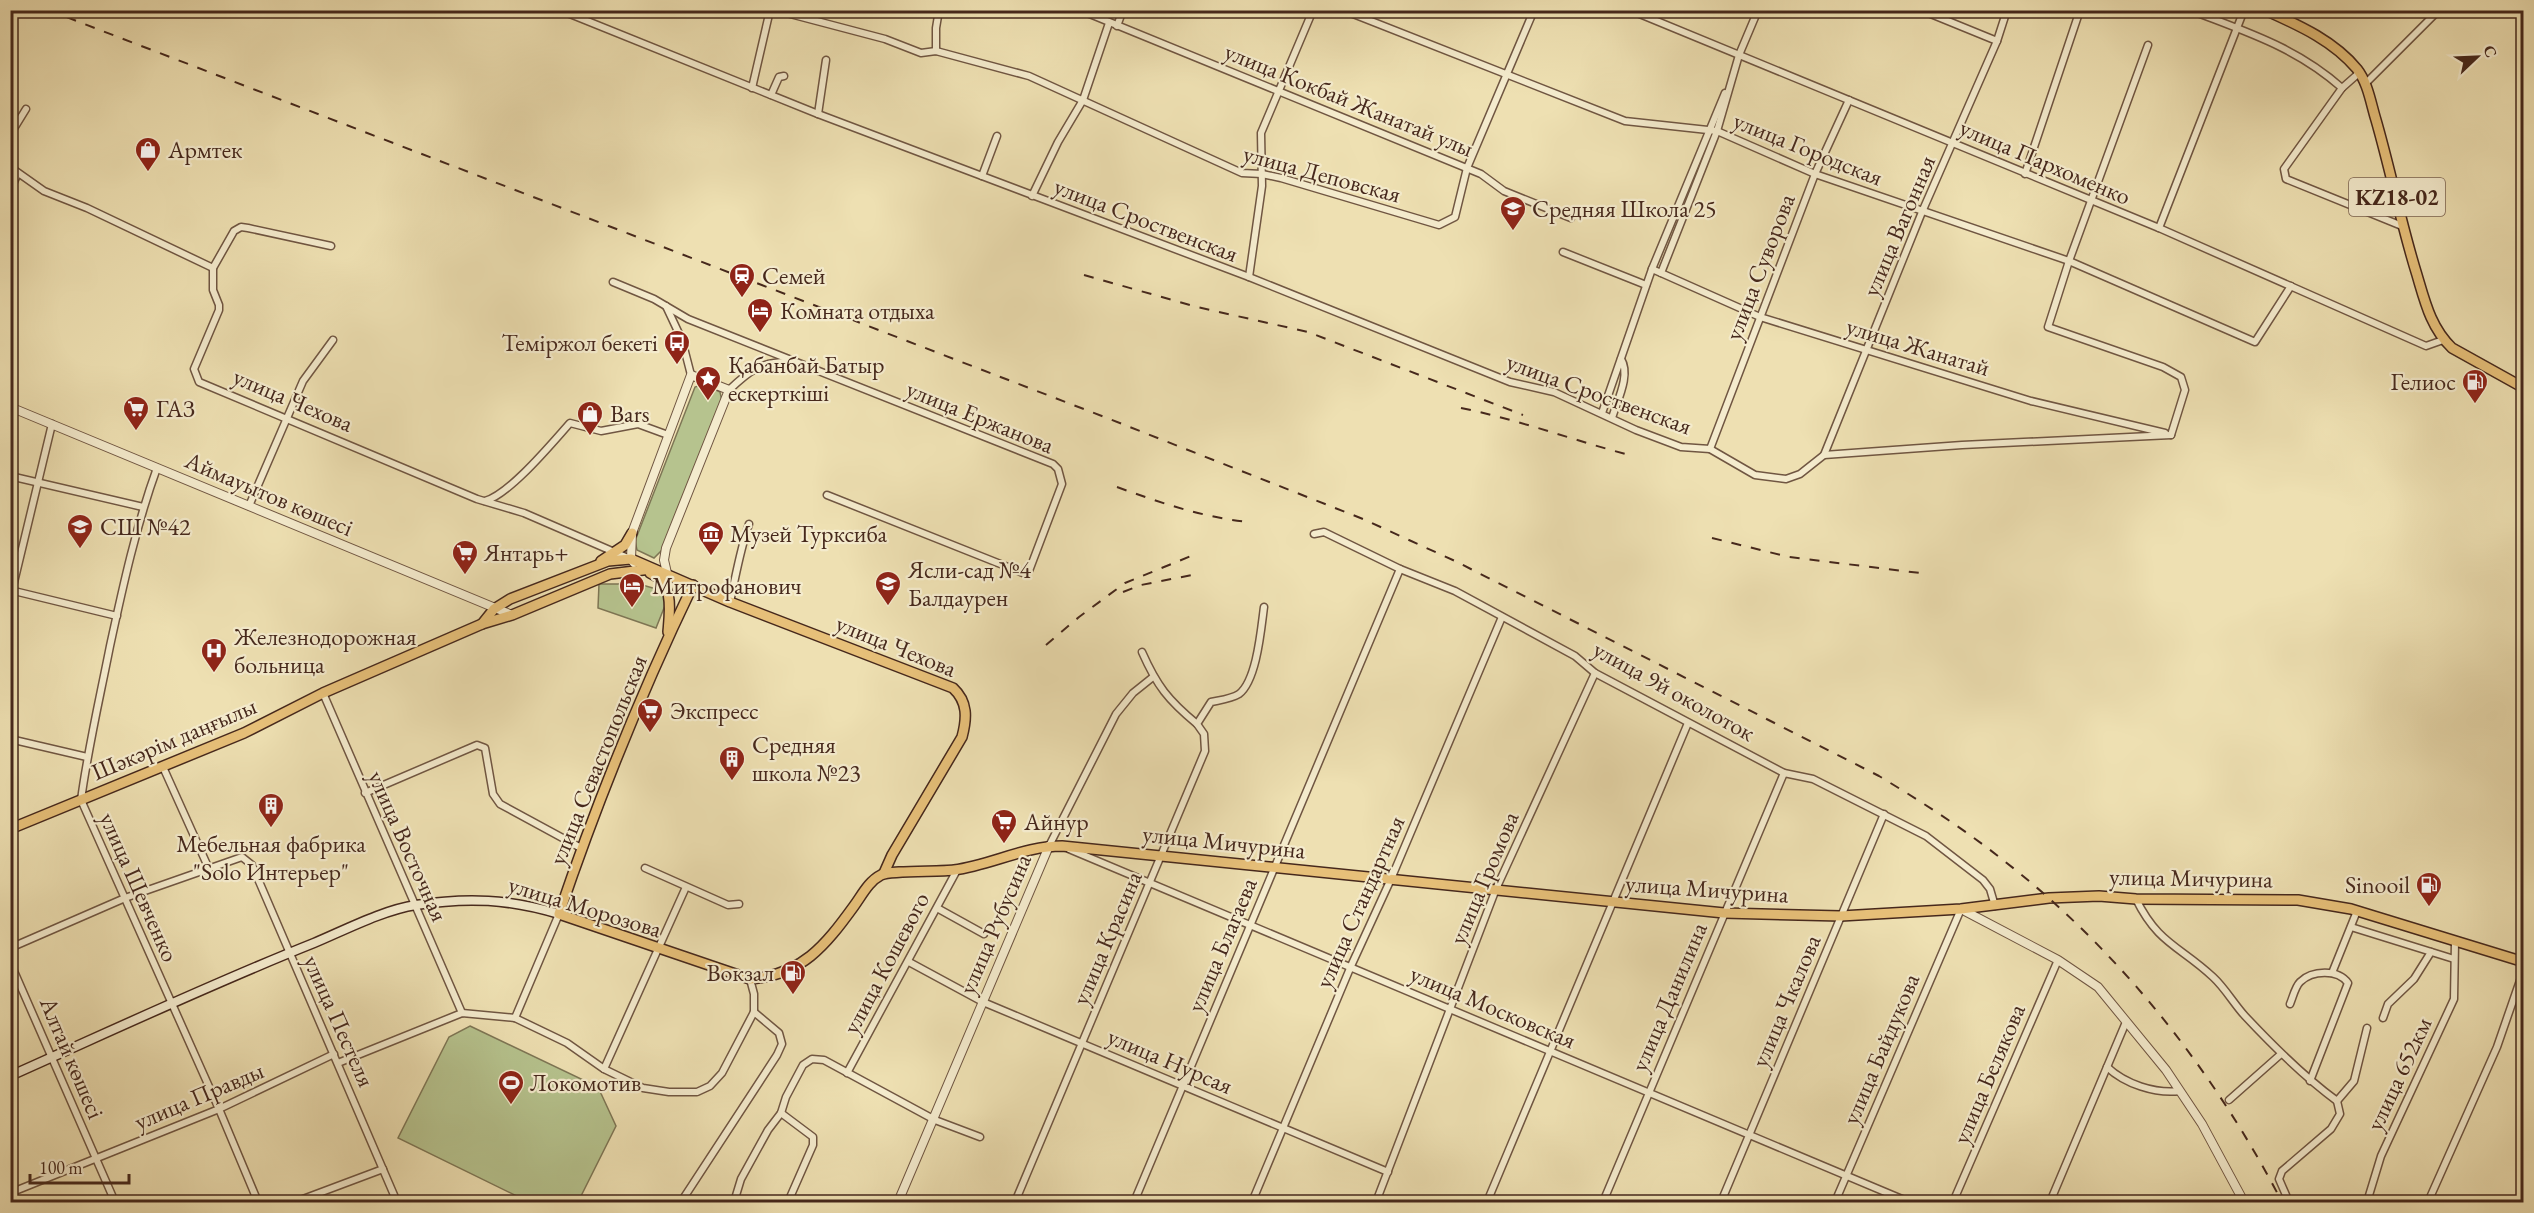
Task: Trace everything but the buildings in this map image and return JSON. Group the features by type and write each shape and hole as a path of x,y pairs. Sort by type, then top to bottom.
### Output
{"main road":[{"name":"KZ18-02","path":"2265,10 2324,39 2359,73 2365,84 2397,198 2402,226 2431,320 2444,340 2465,356 2523,388"},
{"path":"593,567 625,545 632,533"},
{"name":"Шәкәрім даңғылы","path":"482,624 494,609 510,600 608,561 631,559"},
{"name":"улица Чехова","path":"631,559 647,570 667,573 730,602 953,688 961,695 966,720 962,736 892,855 884,873"},
{"path":"647,570 659,577 666,585 670,602 667,638"},
{"name":"Шәкәрім даңғылы","path":"10,829 244,733 323,693 482,624 512,615 610,574 647,570"},
{"name":"улица Севастопольская","path":"559,914 582,848 667,638 693,585"},
{"name":"улица Мичурина","path":"884,873 957,870 1049,846 1062,846 1724,913 1841,916 1961,909 2049,898 2099,896 2290,900 2357,911 2523,962"},
{"path":"750,979 770,977 808,960 832,936 873,880 884,873"},
{"name":"улица Морозова","path":"10,1076 289,953 414,905 461,899 492,899 526,904 750,979"}],"street":[{"name":"улица Сроственская","path":"560,10 818,114 1249,277 1510,382 1554,392 1574,403 1681,447 1710,448 1755,475 1786,479 1800,474 1824,455"},
{"path":"574,17 579,10"},
{"path":"752,88 770,10"},
{"name":"улица Деповская","path":"775,10 800,14 885,39 921,53 936,51 1029,76 1242,173 1262,174 1439,225 1455,217 1467,168"},
{"path":"936,51 939,10"},
{"name":"улица Кокбай Жанатай улы","path":"1080,10 1467,168 1481,174 1504,191 1571,218"},
{"path":"1117,26 1123,10"},
{"path":"1249,277 1262,174 1261,133 1312,10"},
{"name":"улица Городская","path":"1343,10 1631,123 1717,131 1815,174 2069,261 2255,342 2291,286"},
{"path":"1467,168 1534,10"},
{"name":"улица Пархоменко","path":"1630,10 2159,228 2426,346 2444,340"},
{"path":"1660,273 1717,131 1739,55 1758,10"},
{"path":"1921,10 1997,41"},
{"name":"улица Вагонная","path":"1824,455 1922,212 1997,41 2007,10"},
{"path":"2025,174 2080,10"},
{"path":"2190,10 2250,31 2311,63 2342,88"},
{"path":"2159,228 2244,10"},
{"path":"2365,84 2439,10"},
{"path":"1083,100 1109,23"},
{"path":"1824,455 1962,445 2171,435 2185,390 2181,376 2163,367 2048,327 2069,261 2148,45"},
{"path":"818,114 826,60"},
{"path":"2359,73 2342,88 2284,169 2286,179 2402,226"},
{"path":"771,95 779,77 784,76"},
{"path":"1602,413 1652,269 1733,76"},
{"name":"улица Сроственская","path":"1032,196 1058,142 1083,100"},
{"name":"улица Суворова","path":"1710,448 1815,174 1849,100"},
{"path":"10,135 26,109"},
{"path":"982,177 997,136"},
{"path":"10,167 44,191 117,221 213,268 234,231 242,227 331,246"},
{"path":"10,191 18,173"},
{"path":"1563,252 1646,285"},
{"name":"улица Чехова","path":"213,268 213,290 219,310 194,369 199,382 484,501 524,513 631,559"},
{"name":"улица Жанатай","path":"1652,269 1760,317 2031,401 2171,435"},
{"path":"613,282 666,305 688,319 796,362"},
{"path":"631,559 632,533 691,375 682,340 666,305"},
{"path":"249,506 303,381 333,340"},
{"path":"1612,418 1625,375 1621,358"},
{"path":"667,573 664,560 666,548 729,390 752,370 765,363 796,362"},
{"name":"улица Ержанова","path":"796,362 1053,464 1058,469 1062,484 1029,571 1023,573 827,495"},
{"path":"691,375 729,390"},
{"name":"Аймауытов көшесі","path":"10,407 512,615"},
{"path":"484,501 491,499 513,481 570,423 601,431 638,424 668,435"},
{"path":"10,599 52,424"},
{"name":"улица Шевченко","path":"157,468 143,507 117,616 87,757 81,800 219,1109 258,1203"},
{"path":"10,476 143,507"},
{"path":"730,602 738,569 738,556 748,524"},
{"name":"улица 9й околоток","path":"1314,534 1324,532 1400,569 1455,591 1575,656 1595,673 1688,723 1784,772 1813,779 1926,836 1983,880 1990,888 1995,906"},
{"path":"647,570 666,548"},
{"name":"улица Благаева","path":"1133,1202 1400,569"},
{"path":"12,590 117,616"},
{"path":"1142,652 1153,677 1170,701 1197,724 1211,702 1239,693 1245,686 1253,669 1264,607"},
{"name":"улица Стандартная","path":"1252,1203 1351,966 1391,879 1502,617"},
{"name":"улица Громова","path":"1376,1203 1496,889 1595,673"},
{"name":"улица Рубусина","path":"898,1203 1049,846 1116,714 1133,693 1153,677"},
{"name":"улица Восточная","path":"323,693 462,1013"},
{"path":"1487,1203 1688,723"},
{"name":"улица Красина","path":"1015,1203 1205,751 1204,734 1197,724"},
{"path":"10,739 87,757"},
{"path":"365,794 477,745 485,748 493,794 500,804 582,848"},
{"path":"10,948 125,898 208,869 163,767"},
{"name":"улица Данилина","path":"1603,1203 1784,772"},
{"name":"улица Чкалова","path":"1720,1203 1884,814"},
{"name":"улица Московская","path":"1062,846 1909,1203"},
{"name":"улица Пестеля","path":"208,869 242,857 252,865 397,1203"},
{"path":"645,868 728,905 739,904"},
{"name":"улица Кошевого","path":"847,1072 909,962 957,870"},
{"path":"604,1069 686,887"},
{"name":"улица 652км","path":"2136,898 2147,920 2167,942 2213,977 2243,1015 2281,1054 2310,1081 2337,1101 2340,1114 2331,1128 2282,1171 2279,1179 2289,1203"},
{"name":"улица Рубусина","path":"937,908 984,934"},
{"path":"1961,909 2058,960 2098,987 2166,1070 2202,1124 2244,1203"},
{"name":"улица Байдукова","path":"1835,1203 1961,909"},
{"path":"2332,973 2357,911"},
{"name":"улица Севастопольская","path":"515,1018 559,914"},
{"path":"2351,927 2454,959"},
{"name":"улица 652км","path":"2367,1203 2380,1156 2454,999 2455,942"},
{"name":"улица 652км","path":"2383,1018 2388,1004 2414,979 2431,952"},
{"name":"улица Белякова","path":"1953,1203 2058,960"},
{"name":"Алтай көшесі","path":"10,962 115,1203"},
{"name":"улица Нурсая","path":"909,962 983,1002 1388,1172"},
{"path":"2428,1203 2497,1047 2523,969"},
{"path":"2290,1004 2298,984 2305,978 2332,973 2344,977 2348,988 2310,1081"},
{"path":"338,1063 462,1013 515,1018 578,1049 604,1069 643,1088 669,1092 697,1092 710,1086 722,1073 754,1012 754,994 750,979"},
{"path":"681,1203 782,1044 779,1033 754,1012"},
{"path":"2050,1203 2126,1022"},
{"name":"улица 652км","path":"2337,1101 2354,1082 2367,1028"},
{"name":"улица Правды","path":"10,1193 219,1109 334,1054"},
{"path":"2229,1100 2281,1054"},
{"path":"734,1203 741,1179 768,1130 781,1113 786,1097 803,1065 819,1058 935,1120 980,1137"},
{"path":"2107,1067 2121,1079 2154,1090 2180,1091"},
{"path":"781,1113 813,1137 813,1145 788,1203"},
{"path":"295,1203 383,1169"},
{"path":"1133,1202 1161,1203"}],"green space":[{"path":"704,384 720,392 722,401 662,550 654,558 637,550 635,541 695,387"},
{"path":"599,584 639,584 670,593 656,628 598,608"},
{"name":"Локомотив","path":"470,1026 598,1087 616,1126 578,1202 529,1202 398,1138 449,1037"}],"railway":[{"path":"48,10 1363,519 1455,561 1879,776 1943,816 2003,860 2046,895 2125,974 2195,1060 2255,1153 2282,1202"},
{"path":"1084,275 1197,307 1308,332 1523,415"},
{"path":"1461,408 1505,418 1633,456"},
{"path":"1117,487 1182,509 1248,522"},
{"path":"1712,538 1789,557 1928,574"},
{"path":"1046,645 1125,583 1191,556"},
{"path":"1123,592 1141,585 1197,574"}],"place":[{"name":"Армтек","path":"148,173"},
{"name":"Средняя Школа 25","path":"1513,232"},
{"name":"Семей","path":"742,299"},
{"name":"Комната отдыха","path":"760,334"},
{"name":"Теміржол бекеті","path":"677,366"},
{"name":"Қабанбай Батыр ескерткіші","path":"708,402"},
{"name":"Гелиос","path":"2475,405"},
{"name":"ГАЗ","path":"136,432"},
{"name":"Bars","path":"590,437"},
{"name":"СШ №42","path":"80,550"},
{"name":"Музей Турксиба","path":"711,557"},
{"name":"Янтарь+","path":"465,576"},
{"name":"Ясли-сад №4 Балдаурен","path":"888,607"},
{"name":"Митрофанович","path":"632,609"},
{"name":"Железнодорожная больница","path":"214,674"},
{"name":"Экспресс","path":"650,734"},
{"name":"Средняя школа №23","path":"732,782"},
{"name":"Мебельная фабрика \"Solo Интерьер\"","path":"271,829"},
{"name":"Айнур","path":"1004,845"},
{"name":"Sinooil","path":"2429,908"},
{"name":"Вокзал","path":"793,996"},
{"name":"Локомотив","path":"511,1106"}]}
